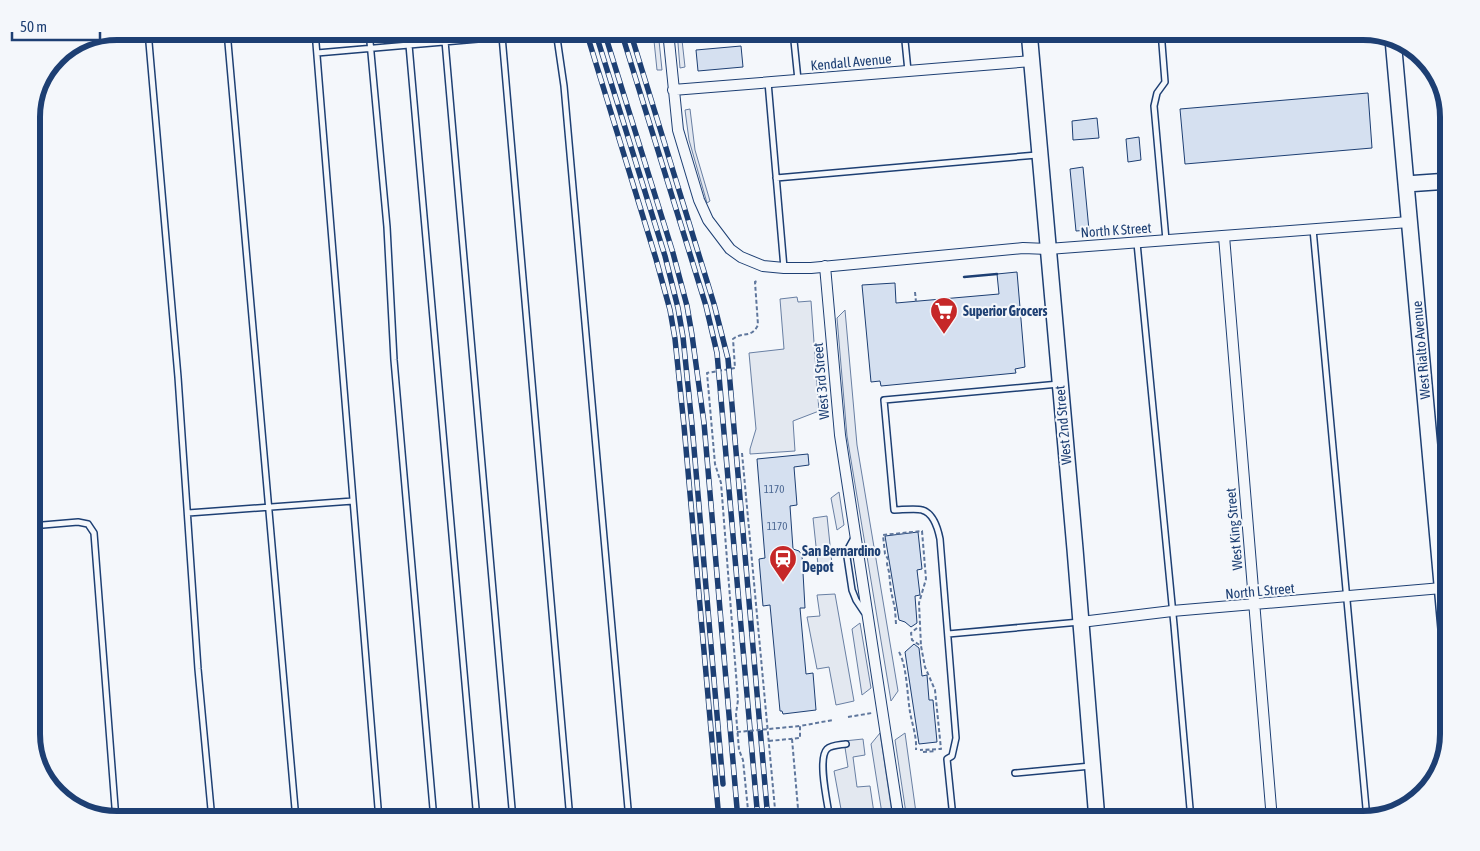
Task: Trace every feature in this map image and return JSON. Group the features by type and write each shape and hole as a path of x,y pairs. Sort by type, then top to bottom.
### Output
{"main road":[{"name":"West 2nd Street","path":"1030,40 1096,811"},
{"name":"West Rialto Avenue","path":"1394,47 1409,222 1440,523"},
{"path":"1406,184 1440,181"}],"street":[{"path":"669,40 678,130 699,200 708,220 730,249 741,257 763,266 784,268 825,266"},
{"name":"Kendall Avenue","path":"673,90 1032,61"},
{"name":"North K Street","path":"825,266 1023,248 1048,249 1409,222"},
{"name":"West King Street","path":"1224,236 1271,811"},
{"name":"West 3rd Street","path":"825,266 840,435 898,811"},
{"name":"North L Street","path":"1081,622 1440,588"}],"lane":[{"path":"149,40 178,378 198,669 211,811"},
{"path":"228,40 295,811"},
{"path":"316,40 378,811"},
{"path":"370,40 387,227 395,370 433,811"},
{"path":"317,54 456,40"},
{"path":"502,40 569,811"},
{"path":"557,40 564,86 628,811"},
{"path":"794,40 798,80"},
{"path":"905,40 908,72"},
{"path":"1162,40 1165,82 1157,93 1154,106 1166,240"},
{"path":"445,41 512,811"},
{"path":"409,45 476,811"},
{"path":"768,82 784,268"},
{"path":"776,178 1040,155"},
{"path":"1313,229 1366,811"},
{"path":"1137,242 1190,811"},
{"path":"952,811 947,759 952,756 956,738 940,540 938,528 930,516 922,510 894,510 884,400 1060,384"},
{"path":"188,512 353,501"},
{"path":"40,525 78,522 88,524 94,533 115,811"},
{"path":"948,634 1081,622"},
{"path":"829,811 822,762 825,751 829,748 846,744"},
{"path":"1014,773 1092,766"}],"path":[{"path":"748,811 743,760 739,750 737,732 736,714 738,700 721,483 715,464 707,373 735,368 733,339 750,334 755,331 758,325 755,282 757,281"},
{"path":"915,292 916,302"},
{"path":"742,453 775,811"},
{"path":"896,624 890,572 887,564 888,559 885,554 883,535 922,531 926,579 919,603 921,646 925,668 935,690 941,748 920,750"},
{"path":"918,628 911,633 912,640 921,646"},
{"path":"899,652 903,658 906,677 905,684 908,690 916,750"},
{"path":"848,717 874,713"},
{"path":"737,732 800,726 833,720"},
{"path":"768,741 800,738 800,726"},
{"path":"792,739 798,811"},
{"path":"923,752 936,752"}],"shaded area":[{"path":"654,40 659,40 662,70 657,70"},
{"path":"678,40 682,40 685,67 680,68"},
{"path":"690,109 695,150 710,201 707,203 689,140 685,110"},
{"path":"797,297 798,302 811,301 819,411 793,421 795,451 750,454 756,429 749,353 784,349 780,299"},
{"path":"845,310 857,445 898,691 891,701 847,436 837,318"},
{"path":"839,492 844,525 837,530 831,498"},
{"path":"827,516 832,564 818,565 813,518"},
{"path":"835,594 854,701 836,705 829,667 817,669 807,617 820,616 817,595"},
{"path":"860,623 871,688 862,695 852,629"},
{"path":"880,733 892,811 882,811 871,744"},
{"path":"905,733 916,811 906,811 895,740"},
{"path":"863,739 865,755 853,757 857,787 870,786 874,811 841,811 834,771 848,767 844,741"}],"building":[{"path":"741,46 743,67 698,71 696,50"},
{"path":"1368,93 1372,148 1185,164 1180,109"},
{"path":"1097,118 1099,138 1073,140 1072,121"},
{"path":"1139,137 1141,160 1128,162 1126,139"},
{"path":"1083,167 1089,230 1076,231 1070,169"},
{"name":"Superior Grocers","path":"1017,272 1025,367 1015,369 1016,373 881,386 880,381 871,382 862,285 895,283 896,303 999,294 997,274"},
{"path":"808,454 809,465 794,467 797,505 790,506 793,549 799,551 802,555 805,608 800,608 806,674 813,673 816,710 783,714 780,711 770,605 763,606 759,559 765,558 757,459"},
{"path":"918,532 922,569 917,570 920,595 915,596 917,623 911,627 899,620 885,536"},
{"path":"914,644 919,648 922,676 927,675 929,700 933,700 937,742 919,744 905,652"}],"railway":[{"path":"589,40 656,259 670,310 675,339 718,811"},
{"path":"598,40 665,256 683,337 723,784"},
{"path":"607,40 673,253 687,306 692,335 704,423 737,811"},
{"path":"624,40 706,306 717,353 757,811"},
{"path":"633,40 714,304 728,359 767,811"}],"wall":[{"path":"964,277 997,274"}],"place":[{"name":"Superior Grocers","path":"944,335"},
{"name":"San Bernardino Depot","path":"783,583"}]}
